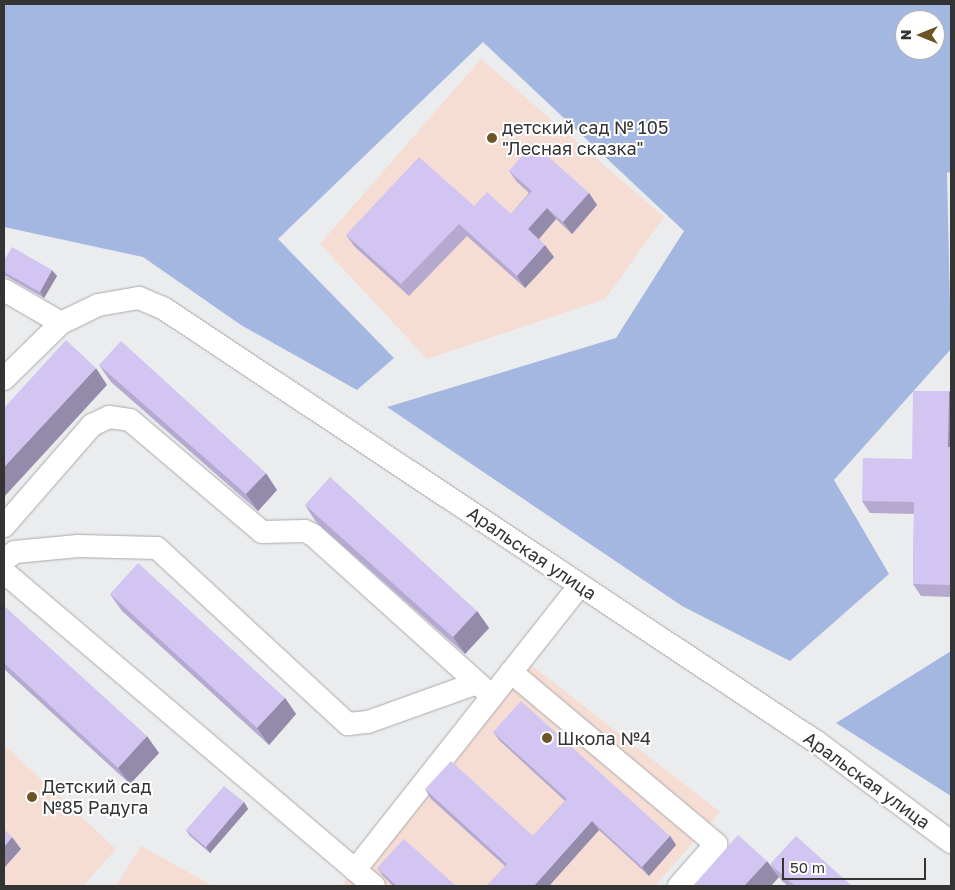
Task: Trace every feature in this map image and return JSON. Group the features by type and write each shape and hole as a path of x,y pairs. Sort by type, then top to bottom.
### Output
{"street":[{"path":"4,290 61,323"},
{"name":"Аральская улица","path":"4,379 61,323 98,305 139,298 162,308 818,742 951,842"},
{"path":"4,526 92,425 109,417 130,420 262,532 305,531 313,535 485,689"},
{"path":"4,560 15,552 78,546 157,548 348,724 368,722 485,689 510,672 580,584"},
{"path":"4,572 374,886"},
{"path":"510,672 716,844 679,886"},
{"path":"355,870 485,689"}],"shaded area":[{"path":"4,4 951,4 951,173 947,172 951,349 834,480 889,574 790,661 682,606 387,407 616,338 684,231 483,42 278,239 394,358 357,390 241,325 143,257 4,227"},
{"name":"детский сад № 105 \"Лесная сказка\"","path":"481,59 664,217 605,299 427,359 320,244"},
{"path":"951,651 951,796 836,723"},
{"name":"Школа №4","path":"531,665 720,812 655,886 341,886"},
{"name":"Детский сад №85 Радуга","path":"4,745 116,849 83,886 4,886"},
{"path":"141,846 213,886 116,886"}],"building":[{"path":"533,143 589,193 563,222 547,208 528,229 545,245 517,276 459,224 401,284 346,235 419,157 474,206 487,192 511,214 532,191 509,171"},
{"path":"12,247 52,270 40,292 4,272 4,261"},
{"path":"66,340 96,368 4,467 4,408"},
{"path":"121,341 266,473 246,494 99,365"},
{"path":"913,391 949,391 948,447 951,447 951,585 913,584 914,502 862,501 863,458 912,459"},
{"path":"330,477 477,611 453,637 305,505"},
{"path":"138,563 285,698 257,728 110,594"},
{"path":"4,606 147,736 118,768 4,663"},
{"path":"521,701 670,836 642,867 592,821 534,886 487,886 507,864 425,789 451,761 533,836 567,799 493,732"},
{"path":"224,786 244,802 206,847 186,830"},
{"path":"4,829 12,837 4,847"},
{"path":"738,835 767,861 744,886 693,886"},
{"path":"796,836 852,886 795,886 770,864"},
{"path":"404,839 456,886 397,886 377,868"}],"place":[{"name":"детский сад № 105 \"Лесная сказка\"","path":"492,138"},
{"name":"Школа №4","path":"547,738"},
{"name":"Детский сад №85 Радуга","path":"32,797"}]}
